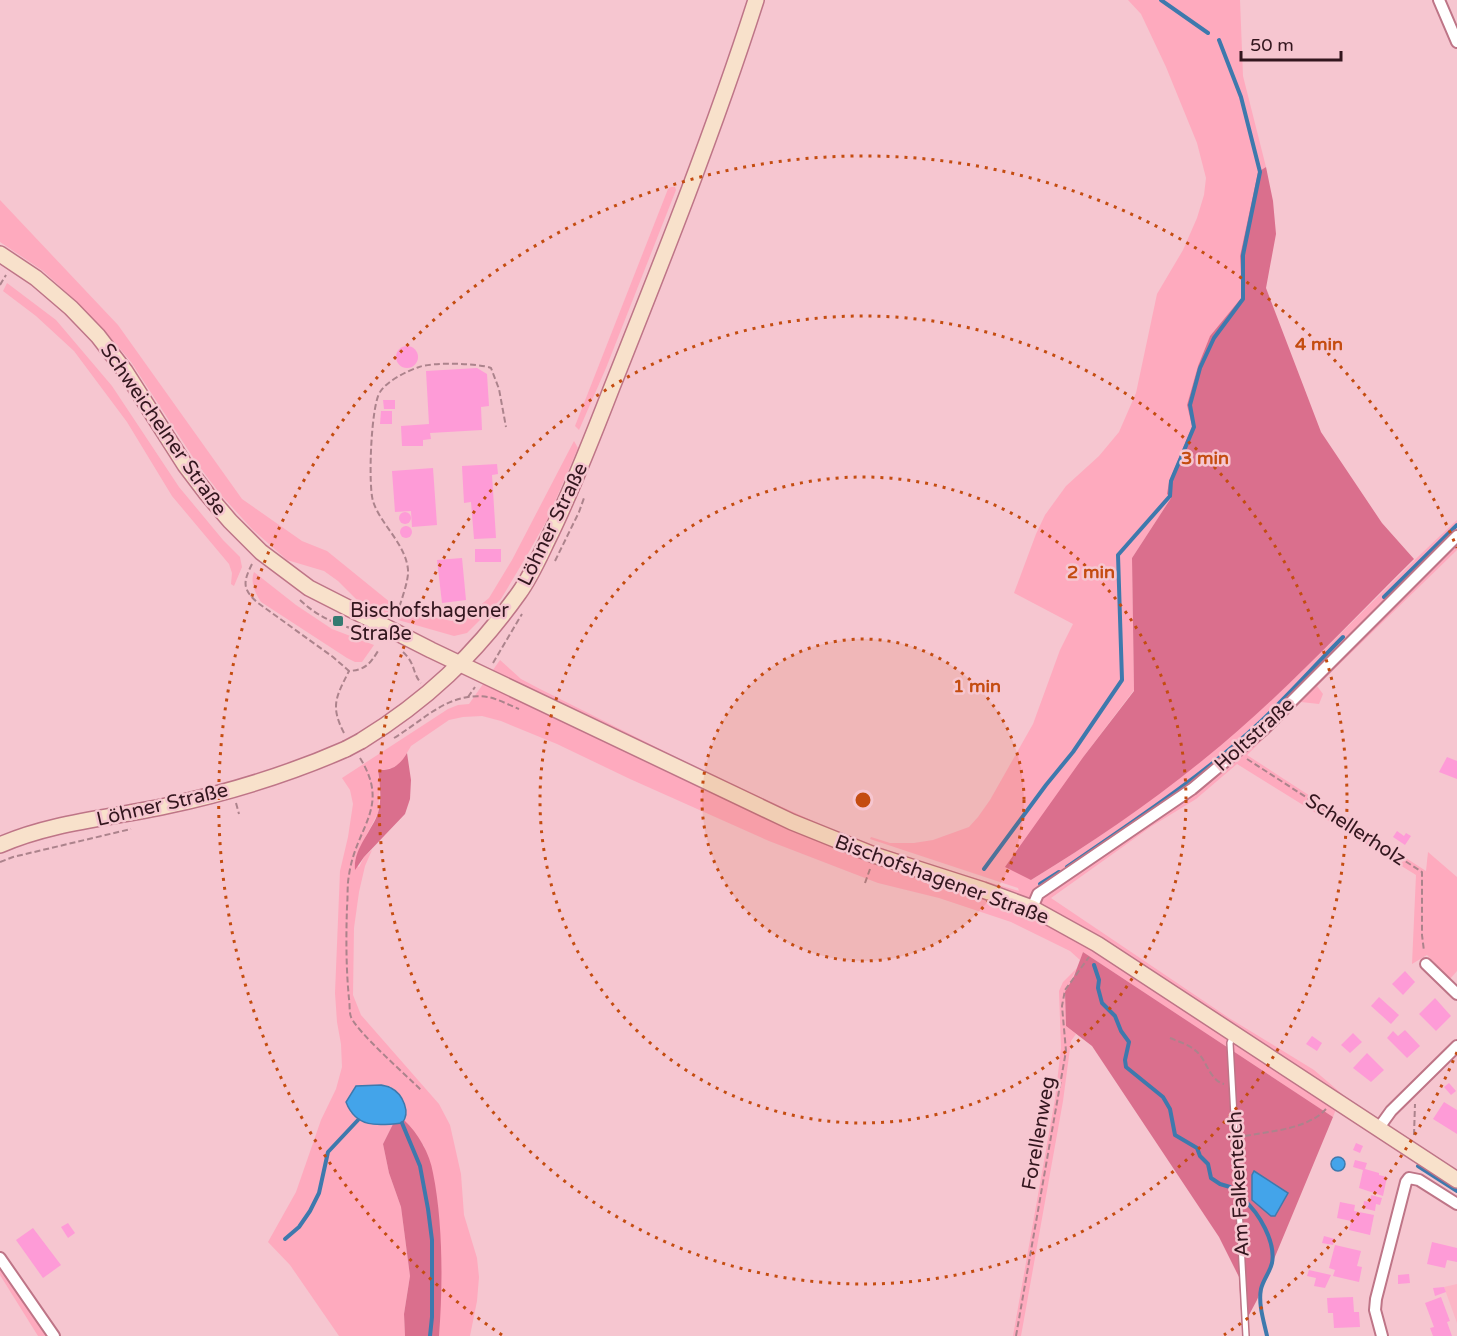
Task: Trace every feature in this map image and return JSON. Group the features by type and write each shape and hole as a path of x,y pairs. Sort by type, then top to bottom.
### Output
{"street":[{"name":"Löhner Straße","path":"0,844 43,831 168,806 289,772 352,743 430,693 460,664 521,591 564,507 689,193 732,75 756,0"},
{"path":"1439,0 1457,42"},
{"name":"Schweichelner Straße","path":"0,254 45,286 71,308 98,336 125,372 185,465 230,521 261,552 326,598 460,664"},
{"name":"Holtstraße","path":"1032,908 1038,894 1146,822 1238,752 1264,729 1457,536"},
{"name":"Bischofshagener Straße","path":"460,664 792,822 874,855 1032,908 1097,944 1457,1180"},
{"path":"1426,964 1457,994"},
{"path":"1378,1130 1391,1111 1457,1046"},
{"path":"1382,1336 1375,1310 1376,1299 1406,1182 1409,1178 1419,1180 1457,1204"},
{"path":"0,1258 54,1336"}],"lane":[{"name":"Am Falkenteich","path":"1233,1033 1230,1043 1246,1336"}],"path":[{"path":"397,615 408,571 402,554 372,499 371,446 377,397 381,390 419,366 480,364 491,368 496,379 506,427"},
{"path":"254,561 246,576 245,587 248,595 349,671 360,670 370,664 378,651"},
{"path":"349,671 335,702 336,714 352,743"},
{"path":"440,705 468,697"},
{"name":"Schellerholz","path":"1238,752 1422,872 1422,935 1426,964"},
{"path":"360,758 371,780 374,794 372,809 358,840 349,875 347,940 351,1017 421,1090"},
{"name":"Forellenweg","path":"1016,1336 1066,1051 1062,1006 1065,990 1097,944"},
{"path":"1170,1038 1197,1051 1219,1083 1233,1087"},
{"path":"1410,1150 1414,1141 1415,1099 1412,1090"},
{"path":"1236,1138 1292,1126 1318,1117 1327,1108"}],"shaded area":[{"path":"1128,0 1240,0 1243,76 1266,167 1258,172 1240,256 1242,297 1210,336 1198,366 1187,405 1192,426 1169,482 1171,498 1132,558 1134,690 1084,756 1031,880 1131,814 1225,741 1306,667 1457,520 1457,550 1317,686 1323,694 1319,704 1301,702 1247,755 1426,871 1428,852 1457,877 1457,971 1450,979 1427,955 1412,964 1416,875 1237,764 1196,799 1152,826 1051,898 1229,1018 1314,1070 1342,1094 1333,1117 1083,952 1080,960 1070,951 1011,922 939,898 878,883 769,841 557,744 501,721 482,716 449,720 411,746 401,763 378,771 380,786 378,813 362,844 355,865 359,867 364,857 372,850 365,866 359,892 354,928 353,995 361,1015 439,1104 450,1125 461,1174 464,1215 477,1258 479,1277 477,1301 470,1336 439,1336 440,1288 424,1146 404,1120 406,1118 350,1112 365,1122 393,1124 383,1144 389,1173 401,1207 410,1276 404,1314 405,1336 339,1336 290,1265 268,1242 296,1192 321,1120 336,1089 342,1067 335,993 340,871 353,804 350,790 342,778 448,709 469,704 500,660 521,679 540,689 720,779 840,833 927,864 1019,891 1018,888 870,839 871,837 890,843 914,843 933,840 969,827 990,800 1033,724 1060,650 1073,624 1014,593 1045,515 1066,486 1099,456 1119,432 1136,393 1157,294 1183,250 1197,218 1206,178 1197,143 1166,67 1141,14"},
{"path":"1266,167 1273,201 1276,234 1266,288 1321,432 1382,523 1414,559 1285,688 1231,737 1140,808 1031,880 1005,867 1084,756 1134,691 1132,558 1171,498 1167,494 1169,482 1192,426 1187,405 1198,366 1210,336 1242,297 1240,256 1258,172"},
{"path":"675,187 676,190 606,368 579,430 575,426 668,189"},
{"path":"0,200 118,325 242,499 302,541 327,551 396,607 392,618 358,601 324,571 287,560 252,529 198,465 131,362 103,329 43,271 0,242"},
{"path":"7,283 56,320 112,386 179,487 240,557 242,567 234,586 231,584 232,573 229,564 172,496 127,422 74,351 36,316 3,291"},
{"path":"574,441 578,448 547,520 501,599 467,633 454,636 398,620 403,608 452,621 466,617 489,598 512,560"},
{"path":"254,572 296,605 332,629 374,645 362,662 355,662 347,658 261,602 254,587"},
{"path":"407,753 411,780 410,799 405,814 364,857 355,870 357,855 378,813 380,792 378,770 395,766"},
{"path":"1083,952 1333,1117 1257,1300 1242,1328 1239,1277 1219,1237 1092,1046 1066,1026 1065,992"},
{"path":"1077,968 1065,992 1066,1026 1076,1034 1071,1041 1063,1101 1021,1336 1013,1336 1055,1099 1061,1048 1059,991 1063,982"},
{"path":"404,1120 423,1144 431,1166 436,1192 441,1254 439,1336 405,1336 404,1314 410,1276 401,1207 389,1173 383,1144 393,1124"},
{"path":"0,1251 60,1336 38,1336 0,1275"},
{"path":"1457,1284 1457,1323 1444,1287"}],"water":[{"path":"381,1085 395,1091 402,1099 406,1114 402,1123 376,1125 368,1123 355,1117 350,1110 346,1102 356,1086"},
{"path":"1335,1157 1341,1157 1345,1164 1341,1171 1335,1171 1331,1167 1331,1161"},
{"path":"1254,1171 1288,1193 1275,1216 1271,1216 1252,1200"}],"building":[{"path":"407,346 415,349 418,357 415,365 407,368 399,365 396,357 399,349"},
{"path":"477,368 487,374 489,406 481,407 482,430 430,433 431,439 423,440 423,446 402,446 401,426 429,424 426,371"},
{"path":"383,400 395,400 395,409 384,409"},
{"path":"381,411 392,411 392,424 380,424"},
{"path":"497,464 498,474 492,475 496,538 474,539 471,502 464,503 462,466"},
{"path":"433,468 437,525 412,527 411,511 395,512 392,471"},
{"path":"407,512 410,513 410,523 403,524 400,523 399,516 400,513"},
{"path":"408,526 411,527 411,537 404,538 401,537 400,530 401,527"},
{"path":"475,549 501,549 501,562 475,562"},
{"path":"462,558 466,600 442,603 437,560"},
{"path":"1447,757 1457,761 1457,779 1439,772"},
{"path":"1397,831 1404,836 1406,833 1411,836 1405,845 1393,837"},
{"path":"1405,971 1415,982 1403,995 1392,984"},
{"path":"1379,997 1399,1015 1391,1024 1371,1006"},
{"path":"1435,998 1451,1016 1436,1031 1419,1014"},
{"path":"1405,1030 1420,1046 1407,1058 1387,1038 1393,1031 1398,1036"},
{"path":"1353,1033 1362,1042 1350,1053 1341,1045"},
{"path":"1312,1036 1322,1043 1317,1051 1306,1044"},
{"path":"1367,1053 1384,1070 1371,1082 1353,1068"},
{"path":"1449,1083 1456,1091 1451,1095 1444,1087"},
{"path":"1444,1102 1457,1110 1457,1134 1433,1119"},
{"path":"1356,1143 1363,1146 1360,1153 1353,1150"},
{"path":"1355,1160 1367,1163 1365,1169 1387,1177 1383,1196 1359,1188 1363,1170 1353,1167"},
{"path":"1371,1195 1382,1198 1380,1205 1376,1204 1375,1211 1363,1208 1364,1201 1370,1202"},
{"path":"1340,1202 1355,1205 1354,1211 1374,1215 1370,1235 1349,1230 1351,1221 1337,1218"},
{"path":"68,1223 75,1233 68,1238 61,1227"},
{"path":"33,1228 61,1265 43,1278 16,1240"},
{"path":"1324,1236 1335,1239 1333,1245 1322,1243"},
{"path":"1432,1242 1457,1248 1457,1262 1447,1260 1445,1268 1427,1264"},
{"path":"1335,1245 1361,1251 1357,1266 1362,1267 1359,1282 1333,1276 1335,1270 1329,1268"},
{"path":"1309,1270 1331,1275 1325,1288 1314,1286 1316,1278 1307,1276"},
{"path":"1409,1274 1410,1283 1398,1284 1398,1275"},
{"path":"1444,1287 1446,1292 1435,1296 1433,1288"},
{"path":"1353,1297 1354,1312 1359,1312 1360,1327 1334,1328 1333,1313 1328,1313 1327,1298"},
{"path":"1441,1297 1450,1321 1447,1322 1452,1336 1433,1336 1430,1328 1434,1327 1425,1303"}],"waterway":[{"path":"1161,0 1208,33"},
{"path":"984,869 1073,752 1122,680 1118,555 1170,496 1171,481 1194,427 1190,405 1200,368 1214,338 1243,299 1243,255 1260,172 1241,97 1219,40"},
{"path":"1384,597 1457,525"},
{"path":"1067,867 1165,799 1235,745 1279,704 1343,637"},
{"path":"1040,884 1059,872"},
{"path":"1094,965 1099,980 1098,988 1102,1003 1115,1016 1121,1031 1129,1042 1125,1060 1126,1067 1163,1097 1170,1109 1175,1135 1197,1148 1200,1156 1208,1164 1211,1178 1230,1187"},
{"path":"285,1239 299,1227 319,1193 328,1152 358,1120"},
{"path":"402,1123 420,1166 428,1209 432,1240 430,1336"},
{"path":"1418,1166 1457,1191"},
{"path":"1244,1200 1261,1220 1269,1237 1273,1255 1260,1295 1267,1336"}],"place":[{"name":"Bischofshagener Straße","path":"338,621"}]}
